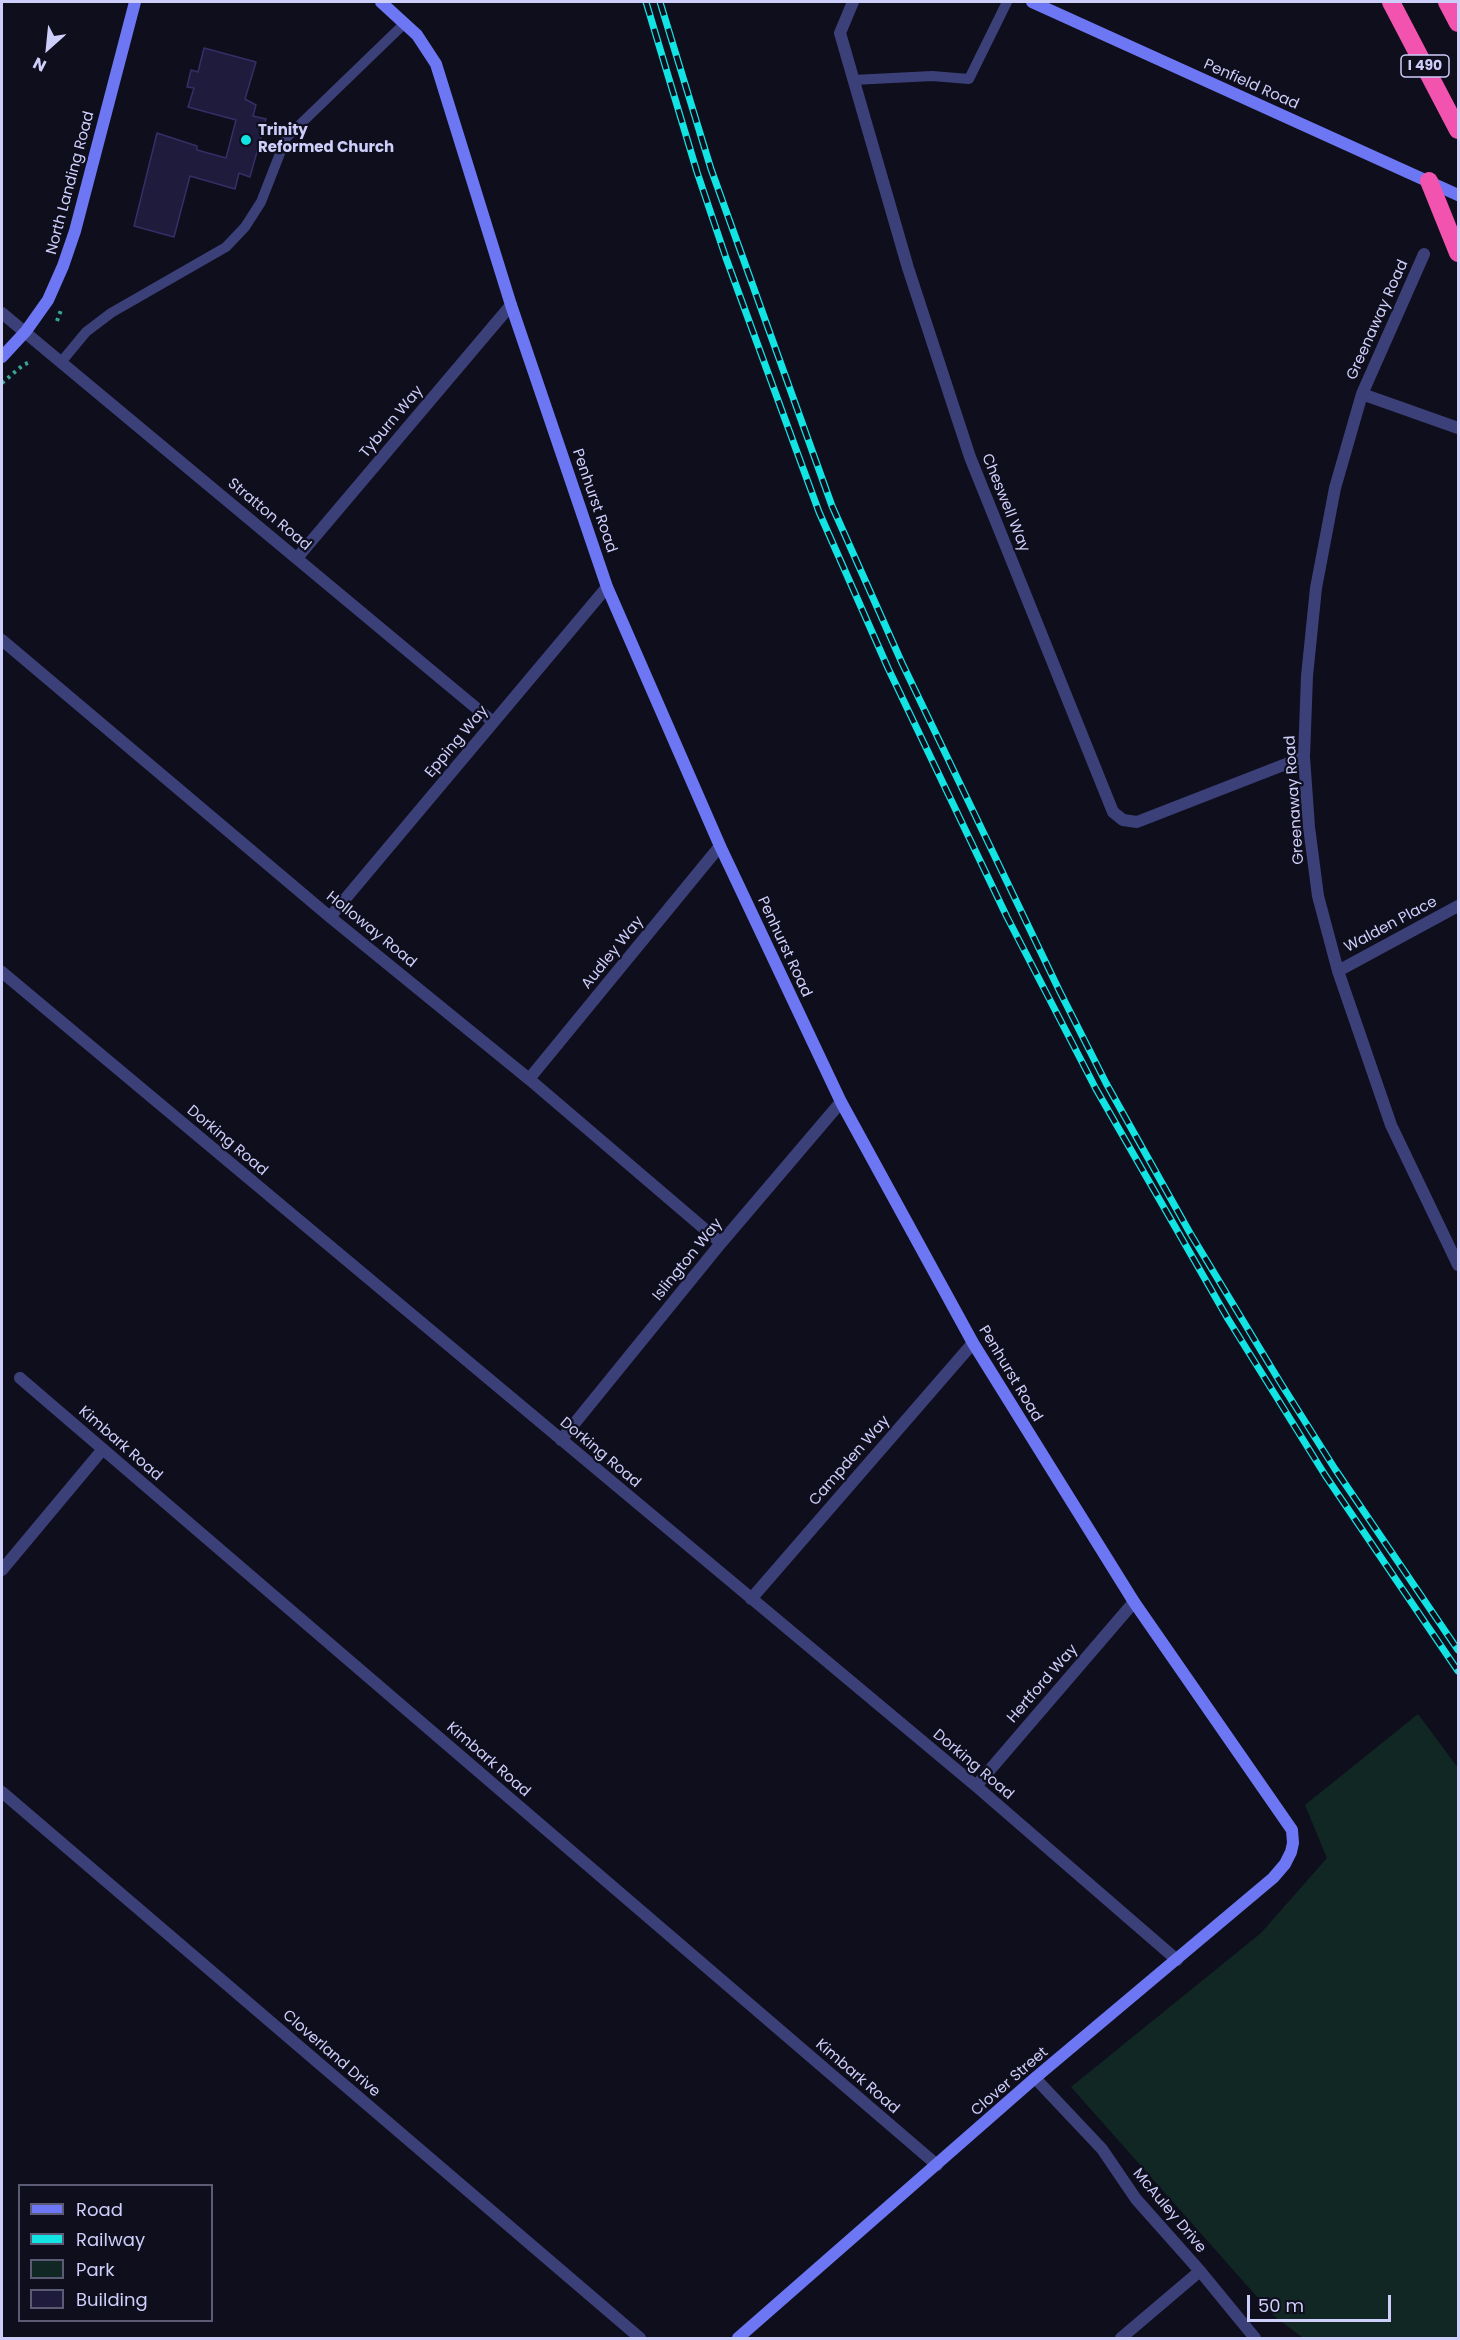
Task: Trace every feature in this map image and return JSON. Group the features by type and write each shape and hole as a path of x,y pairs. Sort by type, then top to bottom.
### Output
{"highway":[{"name":"I 490","path":"1390,2 1458,130"},
{"path":"1447,2 1458,23"},
{"path":"1435,184 1458,253"}],"street":[{"name":"North Landing Road","path":"2,357 26,331 48,300 63,266 75,231 135,2"},
{"name":"Penhurst Road","path":"381,2 405,23 428,50 436,64 511,305 607,587 720,846 841,1102 972,1343 1134,1602 1284,1817 1292,1830 1293,1843"},
{"name":"Cheswell Way","path":"853,2 840,33 908,268 970,457 1113,812 1123,820 1137,822 1304,757"},
{"name":"Penfield Road","path":"1032,2 1458,195"},
{"name":"Greenaway Road","path":"1424,254 1362,394 1335,488 1316,588 1307,676 1304,757 1318,896 1338,971 1391,1125 1458,1265"},
{"name":"Tyburn Way","path":"297,558 511,305"},
{"name":"Stratton Road","path":"2,313 493,722"},
{"path":"1362,394 1458,428"},
{"name":"Epping Way","path":"330,916 607,587"},
{"name":"Holloway Road","path":"2,640 330,916 529,1079 721,1243"},
{"name":"Audley Way","path":"529,1079 720,846"},
{"name":"Walden Place","path":"1338,971 1458,906"},
{"name":"Dorking Road","path":"2,972 976,1786 1177,1960"},
{"name":"Islington Way","path":"561,1440 721,1243 841,1102"},
{"name":"Campden Way","path":"751,1599 972,1343"},
{"name":"Kimbark Road","path":"20,1378 937,2165"},
{"path":"2,1570 103,1449"},
{"name":"Hertford Way","path":"976,1786 1134,1602"},
{"name":"Cloverland Drive","path":"2,1792 640,2338"},
{"name":"Clover Street","path":"738,2338 1035,2079 1273,1878 1285,1864 1293,1843"},
{"name":"McAuley Drive","path":"1035,2079 1102,2149 1136,2199 1255,2338"},
{"path":"1121,2338 1200,2271"}],"lane":[{"path":"853,80 932,76 969,79 1007,2"},
{"path":"62,361 86,332 111,313 226,247 245,227 261,202 286,138 405,23"}],"path":[{"path":"2,383 23,365 30,362"}],"green space":[{"path":"1418,1714 1458,1768 1458,2338 1303,2338 1274,2316 1071,2087 1261,1933 1327,1858 1305,1805"}],"building":[{"name":"Trinity Reformed Church","path":"204,48 256,62 245,99 256,105 253,116 266,119 250,177 239,173 235,189 190,176 174,237 134,226 157,133 197,146 197,150 226,158 236,120 188,107 194,88 187,87 191,70 198,72"}],"railway":[{"path":"646,2 697,172 726,258 819,512 888,668 1007,917 1096,1089 1228,1319 1325,1475 1458,1671"},
{"path":"660,2 711,169 832,506 902,663 1059,990 1106,1083 1190,1233 1280,1382 1335,1469 1458,1650"}],"place":[{"name":"Trinity Reformed Church","path":"246,140"}]}
